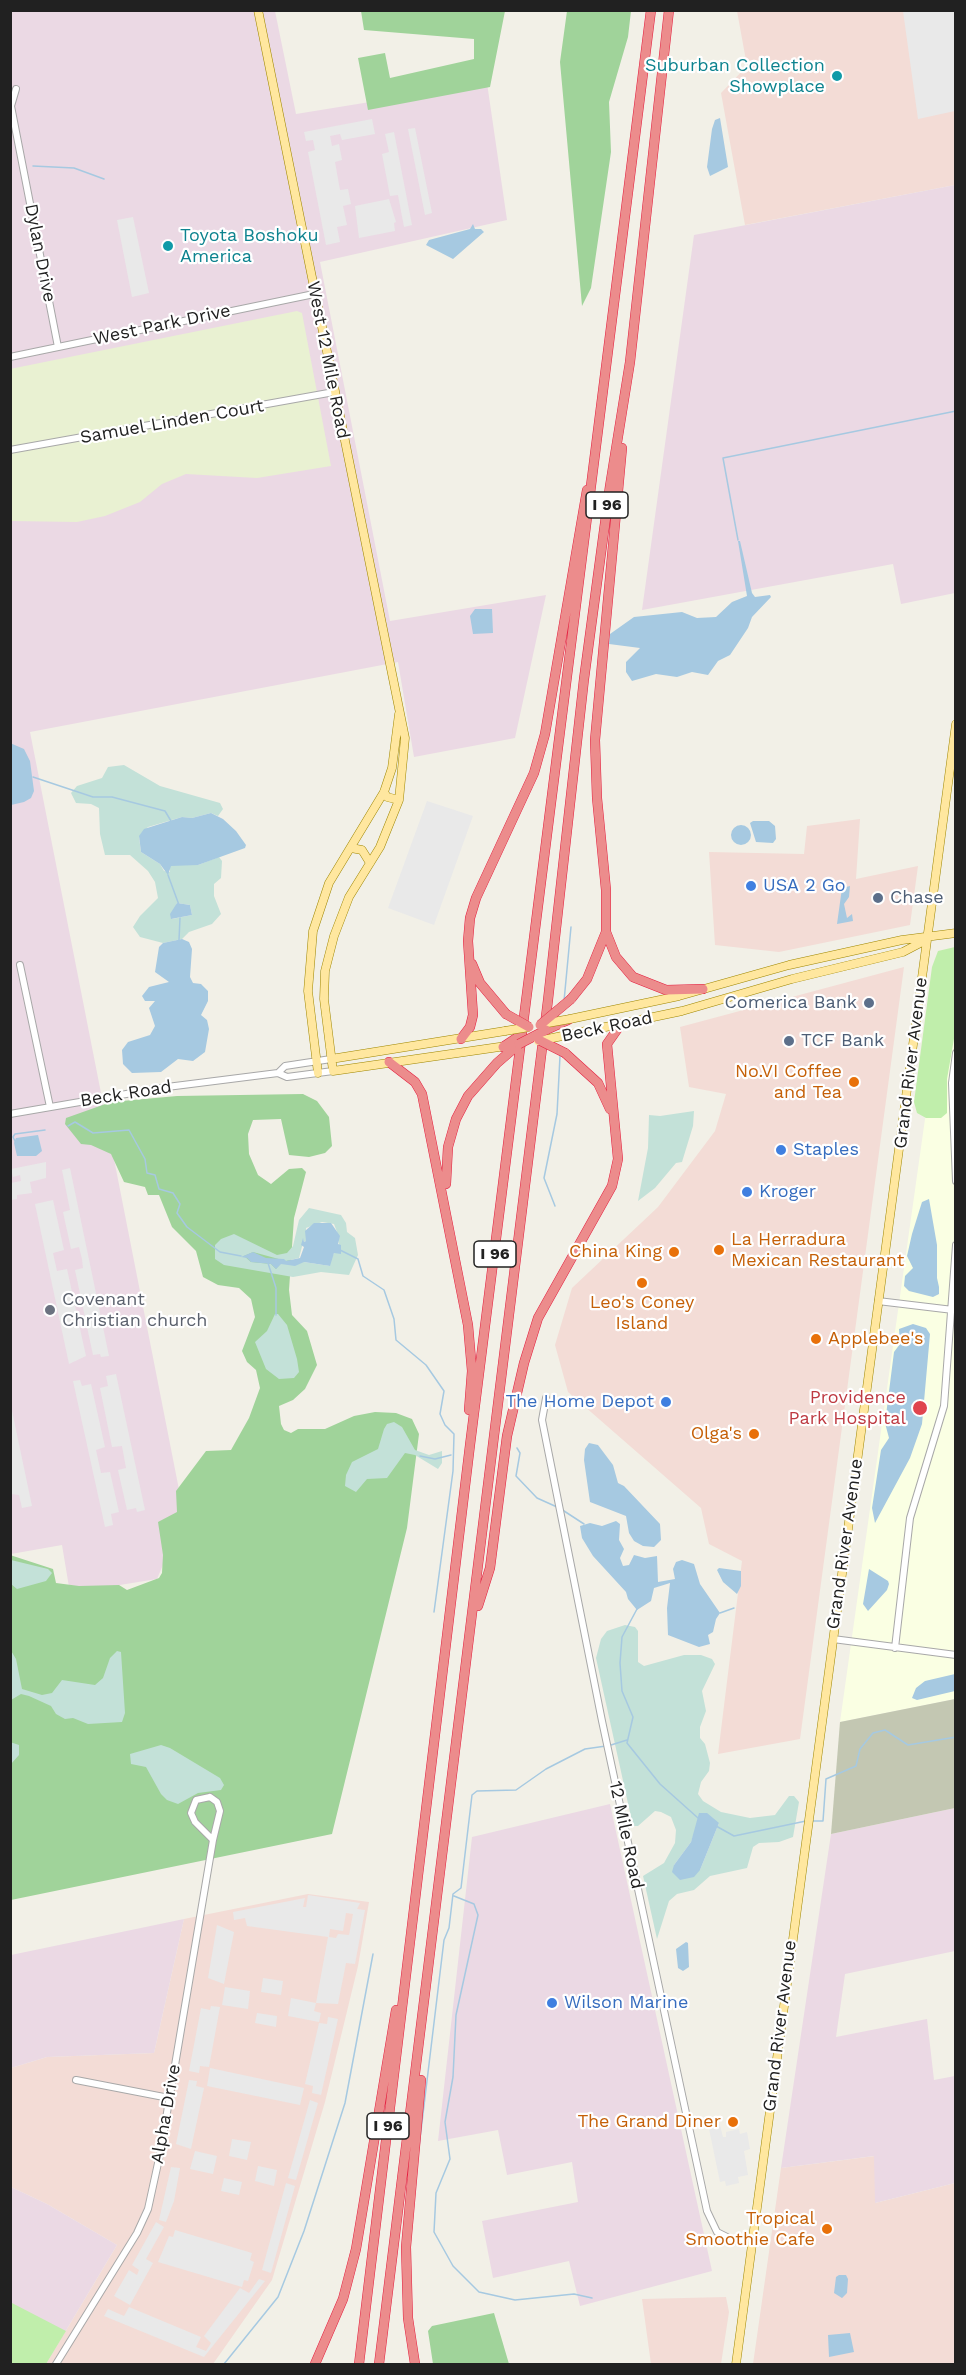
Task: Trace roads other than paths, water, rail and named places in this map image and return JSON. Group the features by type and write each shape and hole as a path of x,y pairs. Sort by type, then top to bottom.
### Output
{"highway":[{"name":"I 96","path":"359,2364 416,1887 651,10"},
{"name":"I 96","path":"379,2364 471,1628 584,679 610,486 630,362 669,10"},
{"path":"630,362 595,740 597,798 606,890 606,932 616,957 633,977 666,990 703,989"},
{"path":"461,1039 470,1027 473,1016 468,941 470,918 476,898 526,793 542,744 583,502 593,470"},
{"path":"448,1216 445,1171 448,1147 456,1119 468,1096 502,1058 528,1039 537,1027 571,999 587,979 606,932"},
{"path":"468,941 472,964 480,983 506,1014 537,1027 567,1035"},
{"path":"537,1027 570,1019"},
{"path":"471,1628 490,1568 507,1436 524,1363 538,1318 612,1186 618,1159 617,1132 606,1051 608,1039 621,1024"},
{"path":"505,1031 565,1053 598,1083 617,1132"},
{"path":"503,1047 528,1039"},
{"path":"389,1062 415,1082 422,1094 468,1324 472,1371 469,1417 471,1445"},
{"path":"315,2364 343,2299 356,2249 416,1887"},
{"path":"415,2364 408,2318 406,2247 422,2063 420,2034"}],"main road":[{"name":"West 12 Mile Road","path":"258,10 405,738 399,800 388,831 349,897 334,936 325,971 324,999 333,1071"},
{"name":"West 12 Mile Road","path":"318,1073 308,991 313,930 329,883 384,792 392,768 399,710"},
{"name":"Grand River Avenue","path":"736,2364 956,724"},
{"path":"384,792 392,800 399,800"},
{"path":"351,848 362,850 370,864"},
{"name":"Beck Road","path":"570,1019 703,989 789,965 902,940 927,939 956,933"},
{"name":"Beck Road","path":"528,1039 567,1035 682,1011 792,978 903,952 927,939"},
{"name":"Beck Road","path":"332,1059 537,1027"},
{"name":"Beck Road","path":"333,1071 503,1047"}],"street":[{"name":"Dylan Drive","path":"16,89 11,106 58,347"},
{"name":"West Park Drive","path":"10,357 314,294"},
{"name":"Samuel Linden Court","path":"10,450 334,392"},
{"path":"20,965 50,1107"},
{"path":"789,965 792,978"},
{"path":"956,1053 952,1083 956,1181"},
{"name":"Beck Road","path":"278,1073 285,1066 332,1059"},
{"name":"Beck Road","path":"10,1114 278,1073 287,1077 333,1071"},
{"path":"895,1648 910,1518 944,1406 956,1245"},
{"path":"878,1301 952,1310"},
{"name":"12 Mile Road","path":"546,1398 542,1420 602,1721 707,2211 717,2232 733,2240 752,2243"},
{"path":"833,1639 956,1655"},
{"name":"Alpha Drive","path":"56,2364 143,2221 152,2195 220,1806 214,1799 200,1798 191,1808 192,1818 213,1840"},
{"path":"76,2080 169,2098"}],"waterway":[{"path":"33,166 74,168 104,179"},
{"path":"738,540 723,458 956,411"},
{"path":"33,777 93,797 112,797 165,811 171,821"},
{"path":"168,875 179,905"},
{"path":"179,940 180,918"},
{"path":"564,1001 571,927"},
{"path":"555,1206 544,1178 557,1114 560,1056"},
{"path":"68,1126 75,1122 93,1133 129,1130 145,1159 147,1173 155,1175 159,1189 173,1193 180,1204 177,1213 187,1227 220,1252 241,1256"},
{"path":"16,1143 13,1137 15,1134 45,1130"},
{"path":"340,1250 358,1259 363,1276 384,1290 394,1319 396,1340 426,1365 444,1391 440,1414 445,1425 454,1434 453,1471 434,1612"},
{"path":"268,1263 276,1288 276,1315"},
{"path":"517,1448 520,1453 516,1476 537,1498 557,1507"},
{"path":"420,1456 435,1459 451,1455"},
{"path":"561,1509 584,1524"},
{"path":"720,1613 734,1608"},
{"path":"637,1609 622,1637 620,1663 622,1691 633,1717 627,1743 660,1784 698,1818"},
{"path":"811,1821 823,1821 826,1779 856,1766 860,1749 873,1733 885,1730 908,1745 956,1737"},
{"path":"611,1745 627,1740"},
{"path":"419,2147 444,1940 449,1928 453,1894 461,1888 472,1795 477,1791 516,1790 546,1769 585,1749 606,1746"},
{"path":"716,1826 734,1836 806,1821"},
{"path":"454,1896 474,1904 478,1915 456,2015 453,2077 445,2122 450,2159 436,2193 434,2232 453,2266 479,2292 515,2300 574,2294 592,2298"},
{"path":"224,2364 278,2297 304,2231 345,2103 373,1954"}],"place":[{"name":"Suburban Collection Showplace","path":"837,76"},
{"name":"Toyota Boshoku America","path":"168,246"},
{"name":"USA 2 Go","path":"751,886"},
{"name":"Chase","path":"878,898"},
{"name":"Comerica Bank","path":"869,1003"},
{"name":"TCF Bank","path":"789,1041"},
{"name":"No.VI Coffee and Tea","path":"854,1082"},
{"name":"Staples","path":"781,1150"},
{"name":"Kroger","path":"747,1192"},
{"name":"La Herradura Mexican Restaurant","path":"719,1250"},
{"name":"China King","path":"674,1252"},
{"name":"Leo's Coney Island","path":"642,1283"},
{"name":"Covenant Christian church","path":"50,1310"},
{"name":"Applebee's","path":"816,1339"},
{"name":"The Home Depot","path":"666,1402"},
{"name":"Providence Park Hospital","path":"920,1408"},
{"name":"Olga's","path":"754,1434"},
{"name":"Wilson Marine","path":"552,2003"},
{"name":"The Grand Diner","path":"733,2122"},
{"name":"Tropical Smoothie Cafe","path":"827,2229"}]}
